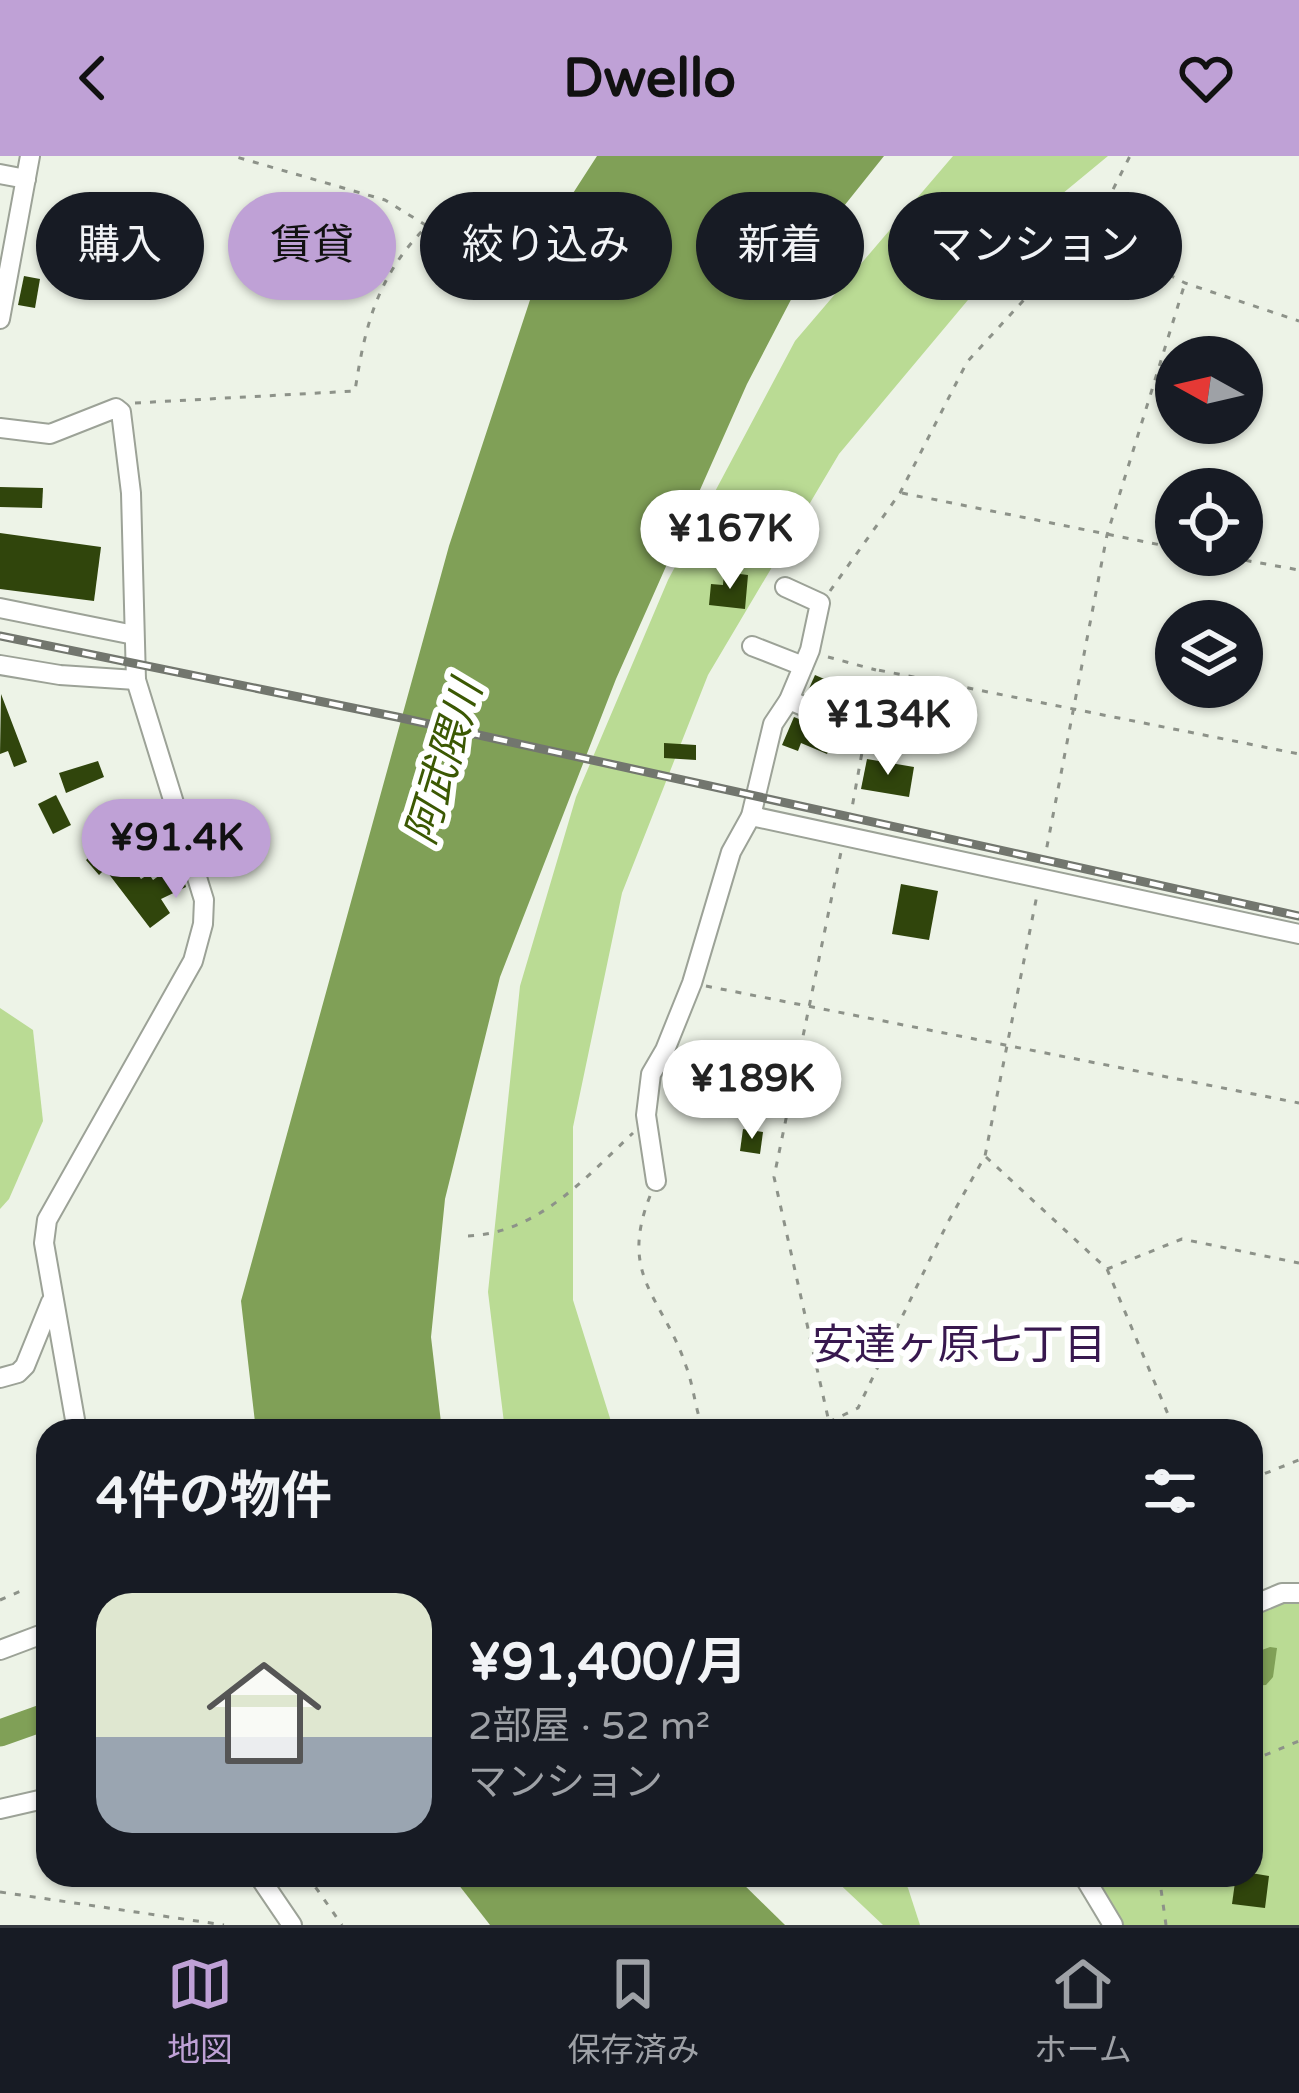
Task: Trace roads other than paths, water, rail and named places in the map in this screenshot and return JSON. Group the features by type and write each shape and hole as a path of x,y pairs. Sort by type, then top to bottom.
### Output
{"street":[{"path":"0,319 30,156"},
{"path":"0,174 26,179"},
{"path":"0,428 50,434 104,409 122,412 131,493 136,680 204,899 193,961 47,1220 44,1243 75,1419"},
{"path":"656,1181 647,1120 651,1074 692,983 731,852 751,816 773,724 806,660 820,602 784,587"},
{"path":"0,608 134,635"},
{"path":"752,646 806,660"},
{"path":"0,665 136,680"},
{"path":"789,700 865,732"},
{"path":"751,816 1299,934"},
{"path":"0,1378 25,1366 52,1297"},
{"path":"1263,1601 1282,1593 1299,1593"},
{"path":"0,1650 36,1636"},
{"path":"0,1809 36,1801"},
{"path":"266,1887 292,1925"},
{"path":"1091,1887 1113,1925"}],"water":[{"name":"阿武隈川","path":"597,156 884,156 855,192 696,192 696,300 791,300 747,384 616,679 500,977 445,1199 431,1337 441,1419 255,1419 241,1301 449,546 530,300 672,300 672,192 574,192"},
{"path":"1277,1648 1273,1677 1263,1685 1263,1650"},
{"path":"460,1887 746,1887 785,1925 490,1925"}],"waterway":[{"path":"0,1733 36,1720"}],"railway":[{"path":"0,636 397,717 1299,916"}],"district":[{"name":"安達ヶ原七丁目","path":"959,1344"}]}
